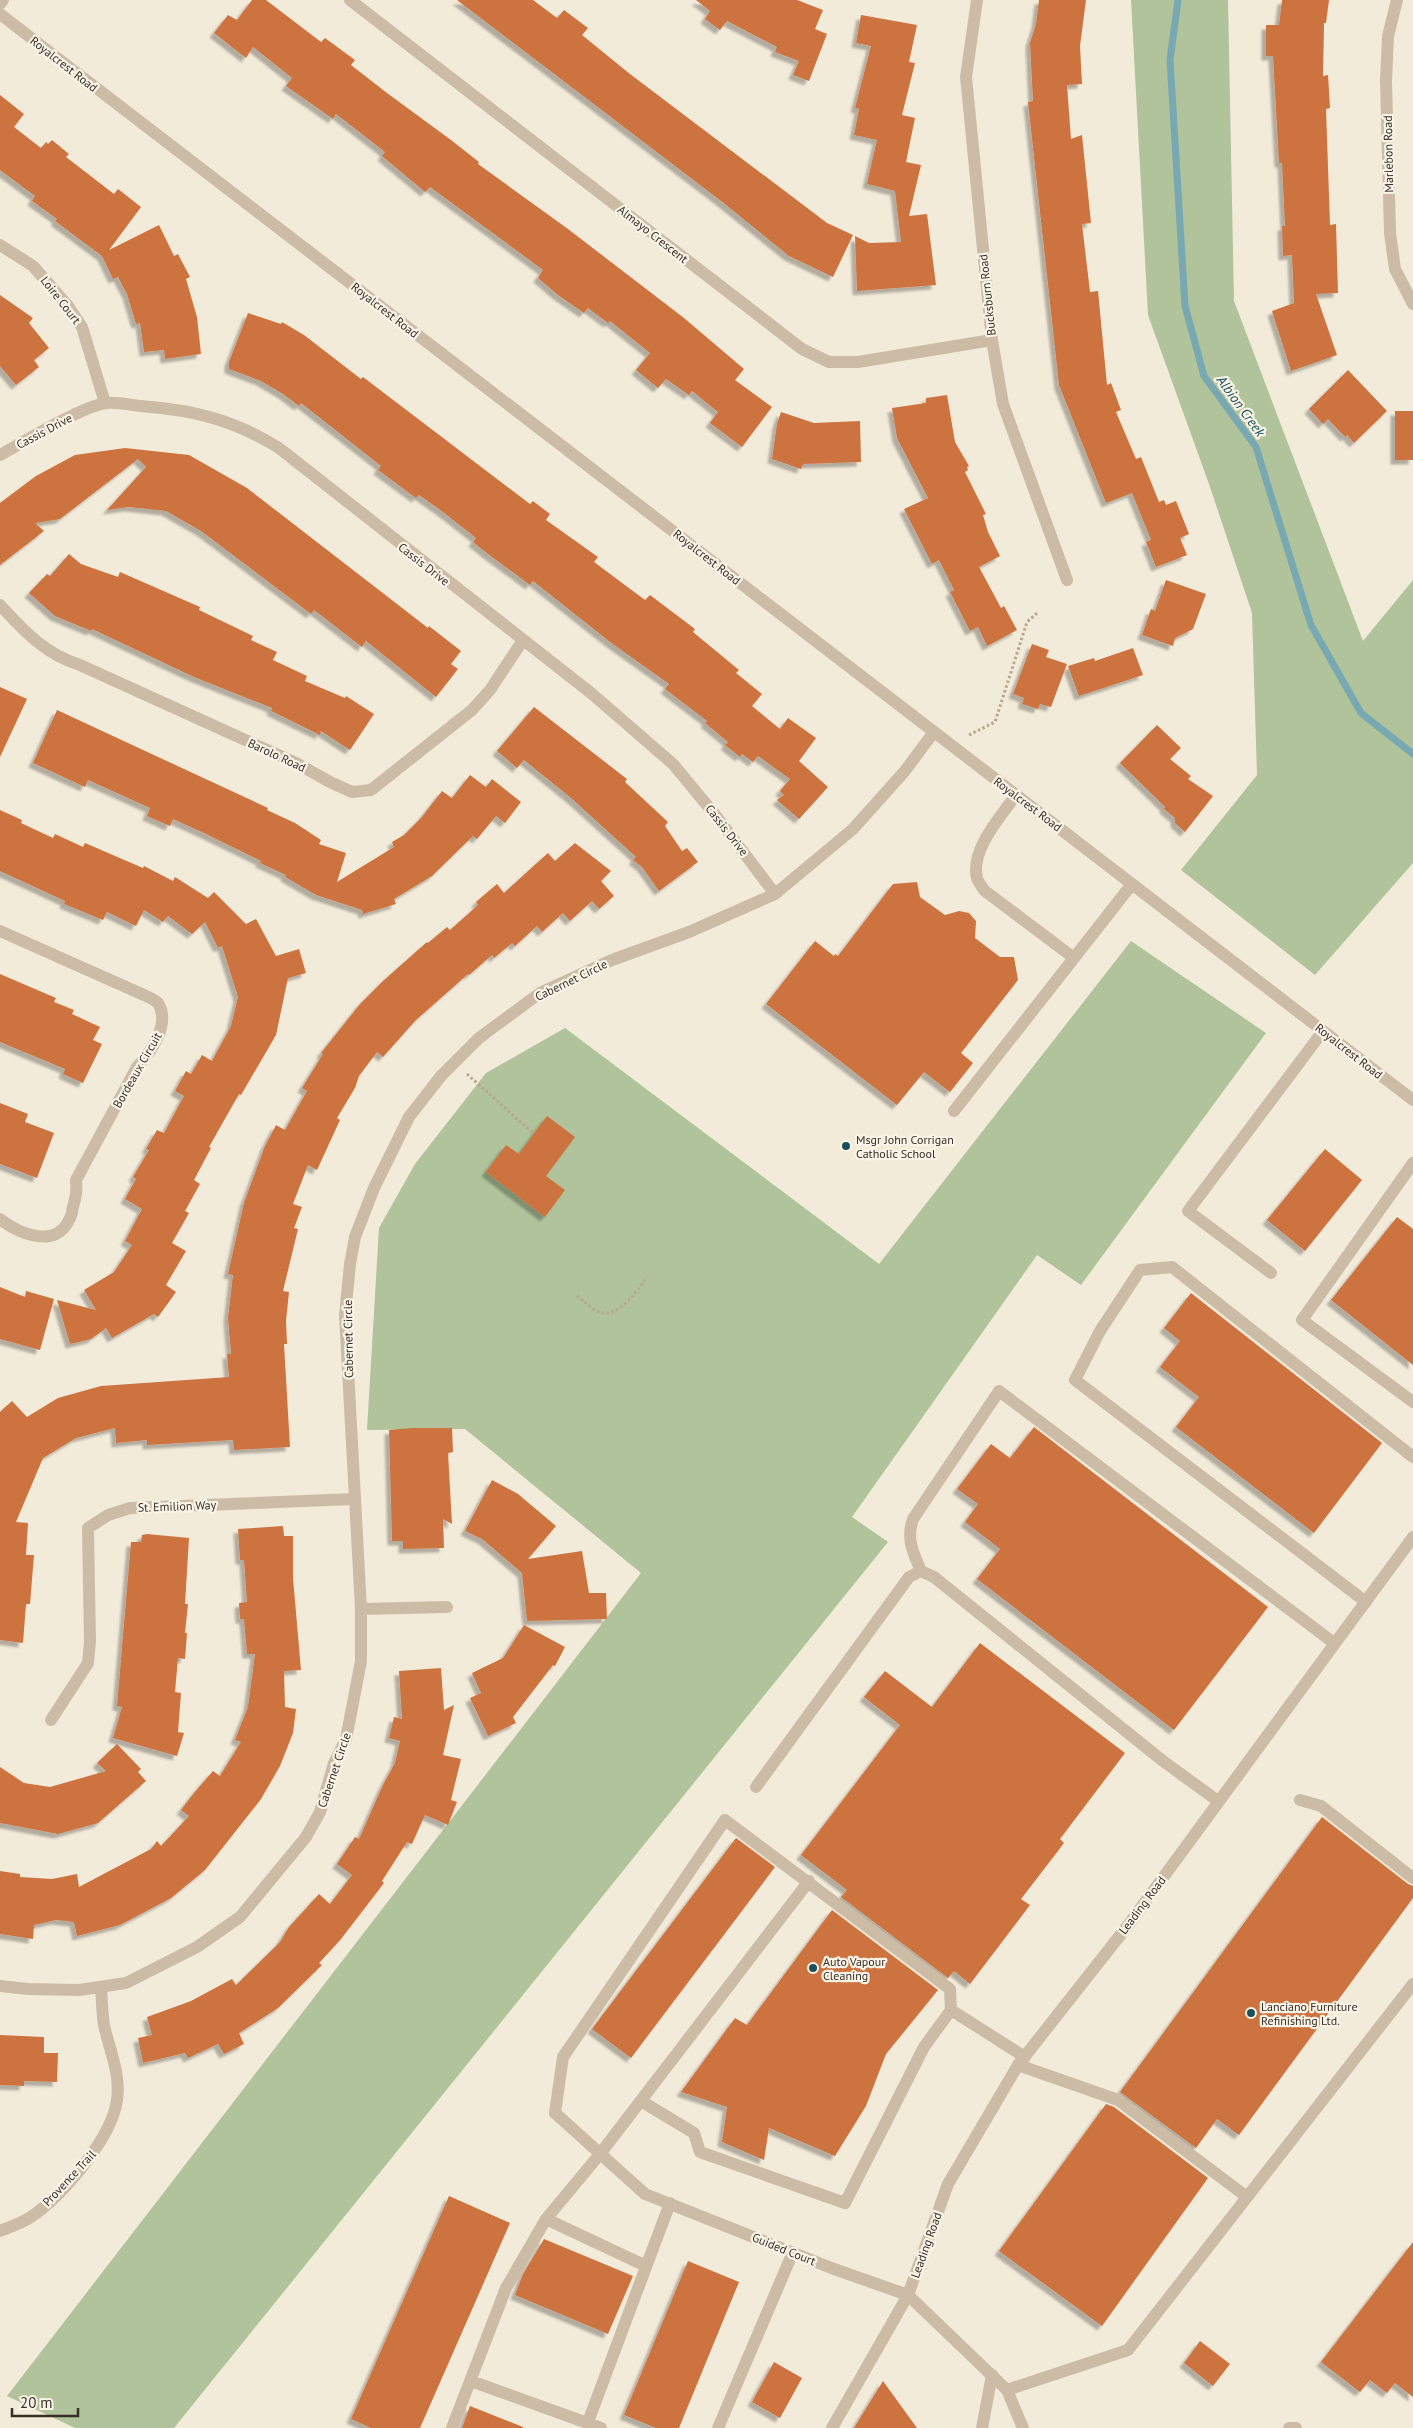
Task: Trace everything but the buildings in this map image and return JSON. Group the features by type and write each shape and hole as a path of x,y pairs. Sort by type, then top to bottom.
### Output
{"street":[{"path":"0,4 3,0"},
{"name":"Almayo Crescent","path":"350,0 802,349 829,362 858,362 992,340"},
{"name":"Bucksburn Road","path":"977,0 966,77 992,340 1003,404 1067,580"},
{"name":"Marlebon Road","path":"1397,0 1388,36 1386,81 1390,233 1395,270 1413,304"},
{"name":"Royalcrest Road","path":"0,14 1413,1100"},
{"name":"Loire Court","path":"0,245 32,266 72,313 85,336 105,403"},
{"name":"Cassis Drive","path":"0,455 77,414 105,403 168,408 230,422 251,431 279,448 523,640 591,694 673,764 716,816 775,894"},
{"name":"Barolo Road","path":"0,605 38,643 60,659 80,665 262,748 352,792 371,790 472,710 490,690 523,640"},
{"name":"Cabernet Circle","path":"0,1986 28,1990 79,1990 126,1983 197,1947 240,1917 306,1837 320,1812 334,1762 346,1739 361,1661 361,1609 345,1315 350,1264 355,1237 374,1188 410,1117 441,1076 479,1038 540,993 612,960 689,932 775,894 853,830 904,772 934,732"},
{"path":"1016,795 985,838 976,863 977,879 985,891 1074,958"},
{"path":"954,1111 1132,884"},
{"name":"Bordeaux Circuit","path":"0,931 144,995 157,1002 162,1015 161,1031 147,1057 138,1067 76,1180 77,1195 70,1220 61,1230 43,1238 25,1234 0,1219"},
{"path":"1271,1274 1188,1211 1323,1031"},
{"path":"1413,1163 1302,1320 1413,1402"},
{"path":"1366,1602 1075,1380 1100,1331 1140,1270 1172,1267 1413,1457"},
{"path":"1218,1801 1163,1761 934,1577 921,1571 910,1544 909,1531 912,1519 999,1391 1334,1643"},
{"name":"St. Emilion Way","path":"51,1720 88,1663 90,1642 88,1528 108,1515 130,1508 354,1499"},
{"name":"Leading Road","path":"832,2428 908,2295 948,2184 1022,2061 1128,1924 1413,1536"},
{"path":"756,1787 909,1577 921,1571"},
{"path":"361,1609 447,1607"},
{"path":"1300,1800 1321,1806 1413,1878"},
{"name":"Guided Court","path":"809,1881 726,1820 563,2057 555,2113 646,2194 908,2295 1008,2390"},
{"path":"452,2428 506,2288 546,2219 600,2154 809,1881 950,1989 951,2010 924,2047 844,2203 700,2152 694,2133 641,2101"},
{"path":"1023,2428 1008,2390 1128,2350 1413,1984"},
{"name":"Provence Trail","path":"0,2231 31,2217 51,2200 96,2150 110,2124 117,2099 117,2076 104,2023 101,1987"},
{"path":"951,2010 1022,2061 1118,2100 1247,2197"},
{"path":"588,2422 670,2203"},
{"path":"546,2219 646,2266"},
{"path":"718,2428 793,2252"},
{"path":"982,2428 992,2375"},
{"path":"471,2380 601,2428"},
{"path":"1289,2428 1296,2428"}],"path":[{"path":"969,735 995,722 1027,622 1037,613"},
{"path":"456,1062 534,1134"},
{"path":"576,1296 600,1312 613,1311 623,1306 647,1276"}],"green space":[{"path":"1131,0 1228,0 1234,301 1363,641 1413,580 1413,863 1315,975 1181,870 1257,775 1252,613 1209,484 1148,315"},
{"path":"1131,941 1266,1033 1081,1285 1037,1255 852,1517 888,1542 174,2428 75,2428 7,2396 641,1573 465,1429 367,1430 379,1228 415,1164 486,1073 565,1028 879,1264"}],"waterway":[{"name":"Albion Creek","path":"1178,0 1170,60 1185,306 1204,376 1256,447 1311,625 1361,713 1413,754"}],"place":[{"name":"Msgr John Corrigan Catholic School","path":"846,1146"},
{"name":"Auto Vapour Cleaning","path":"813,1968"},
{"name":"Lanciano Furniture Refinishing Ltd.","path":"1251,2013"}]}
